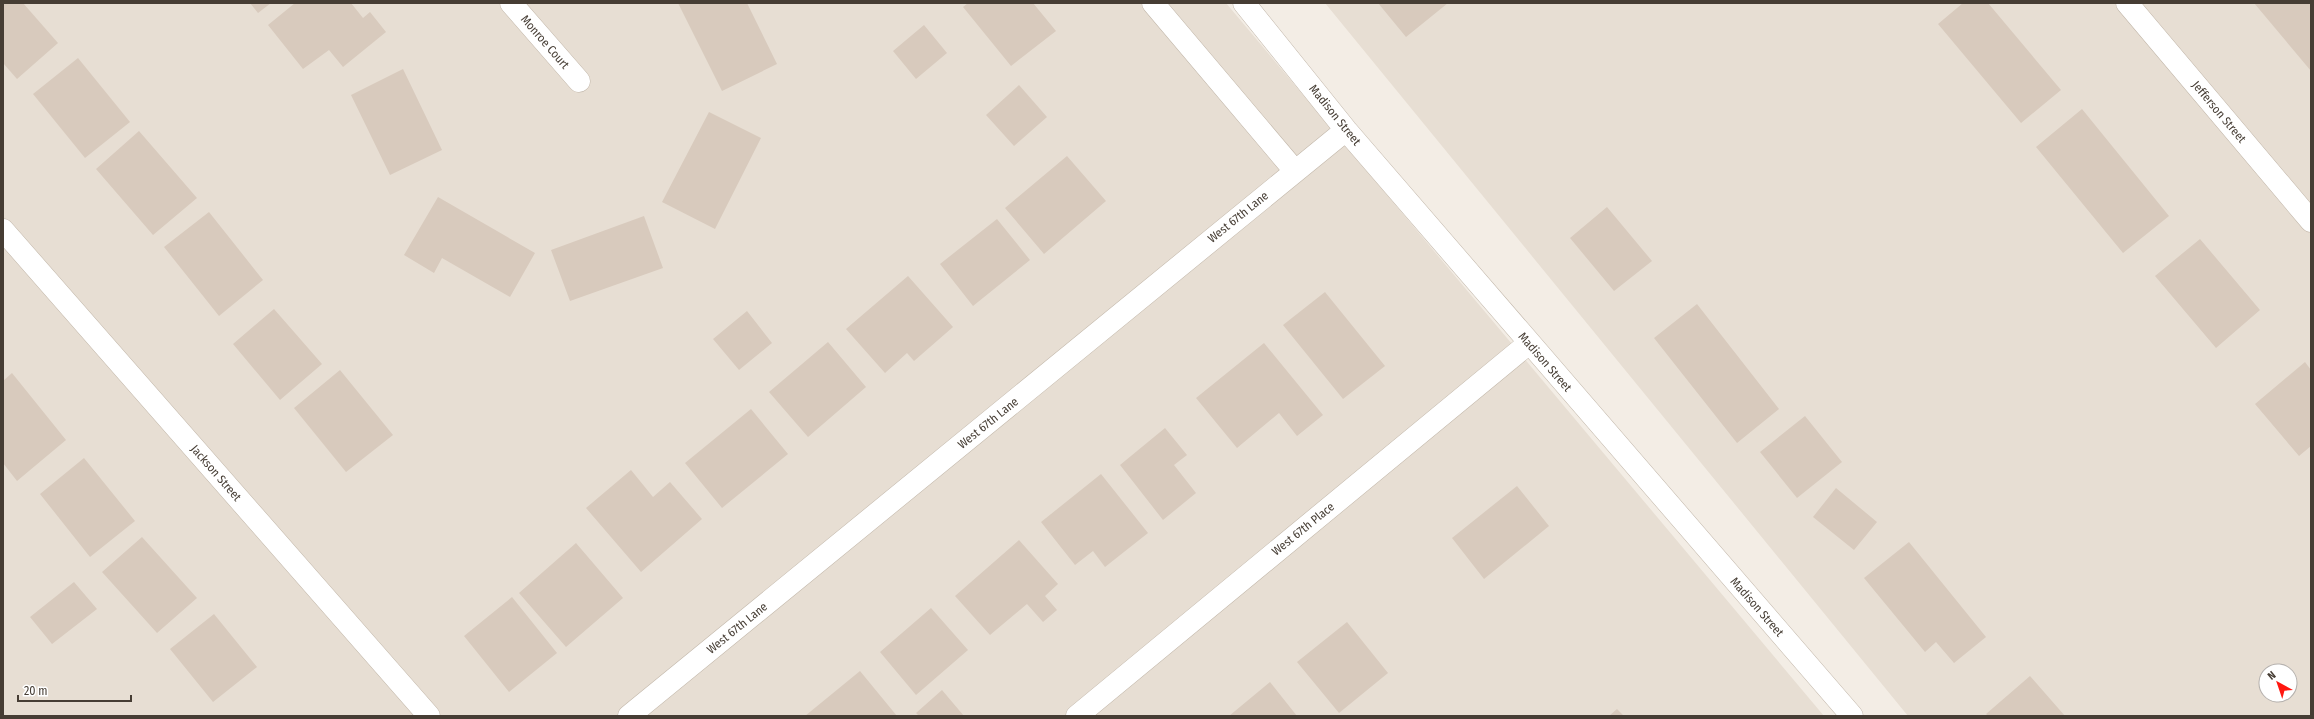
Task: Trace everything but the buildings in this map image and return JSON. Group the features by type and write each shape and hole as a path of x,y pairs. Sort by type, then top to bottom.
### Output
{"street":[{"name":"Monroe Court","path":"511,3 579,80"},
{"path":"1153,3 1295,171"},
{"name":"Madison Street","path":"1244,3 1346,130 1852,716"},
{"name":"Jefferson Street","path":"2127,3 2311,221"},
{"name":"West 67th Lane","path":"629,716 1346,130"},
{"name":"Jackson Street","path":"3,230 429,716"},
{"name":"West 67th Place","path":"1077,716 1529,343"}],"shaded area":[{"path":"3,3 1226,3 1824,716 3,716"},
{"path":"1325,3 2311,3 2311,716 1908,716"}]}
